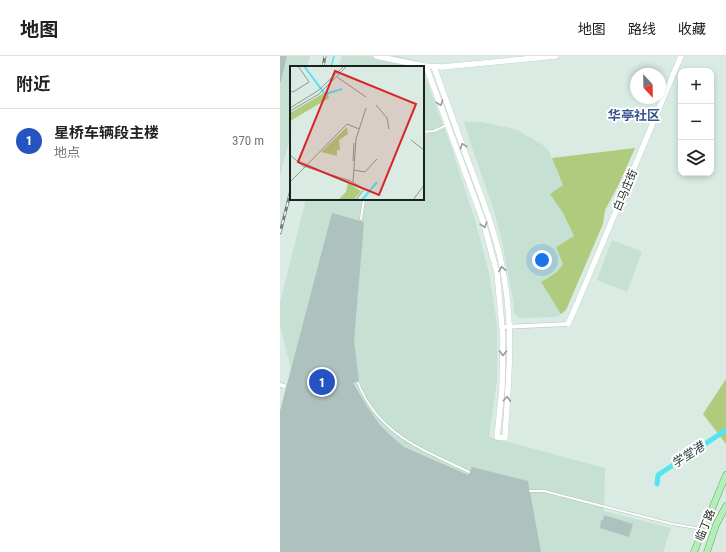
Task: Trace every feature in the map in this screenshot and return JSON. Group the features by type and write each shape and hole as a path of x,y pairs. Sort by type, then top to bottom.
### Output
{"main road":[{"name":"临丁路","path":"694,552 726,475"},
{"name":"临丁路","path":"707,552 716,525 726,506"}],"street":[{"path":"376,56 434,67 461,66 556,56"},
{"name":"白马庄街","path":"568,324 680,56"},
{"path":"426,66 483,221 491,247 496,273 502,328 502,389 497,437 505,438 510,363 510,327 506,289 494,231 434,67"},
{"path":"502,328 568,324"}],"lane":[{"path":"424,132 434,131 448,125"},
{"path":"361,219 364,200"},
{"path":"358,383 378,417 391,429 406,441 469,472"},
{"path":"530,490 544,491 672,524 703,529"}],"shaded area":[{"path":"280,56 310,56 307,66 290,66 290,138 280,175"},
{"path":"342,56 398,56 419,61 422,66 339,66"},
{"path":"424,74 452,149 475,220 489,273 497,325 497,380 489,437 605,468 604,511 671,528 663,552 280,552 280,412 291,369 280,325 280,303 306,200 424,200"},
{"path":"464,122 481,122 515,129 543,145 549,151 563,185 551,194 563,213 574,236 556,247 563,264 557,272 541,282 561,314 556,317 520,318 516,316 514,312 502,241 493,208"},
{"path":"612,240 642,252 627,292 597,280"}],"green space":[{"path":"635,148 619,184 605,210 603,224 566,310 561,314 541,282 557,272 563,264 556,247 574,236 563,213 550,194 563,185 552,158"},
{"path":"726,379 726,444 703,414"}],"building":[{"path":"280,56 287,56 281,82 280,82"},
{"path":"332,213 364,222 354,341 359,381 353,383 368,408 380,425 404,447 468,475 472,467 528,481 541,552 280,552 280,411"},
{"path":"604,515 633,524 629,537 600,528 601,520 603,521"}],"waterway":[{"path":"331,66 334,56"},
{"name":"学堂港","path":"657,484 658,475 726,430"}],"railway":[{"path":"323,66 325,56"},
{"path":"280,233 290,194"}],"place":[{"name":"星桥车辆段主楼","path":"322,382"}],"district":[{"name":"华亭社区","path":"634,115"}]}
